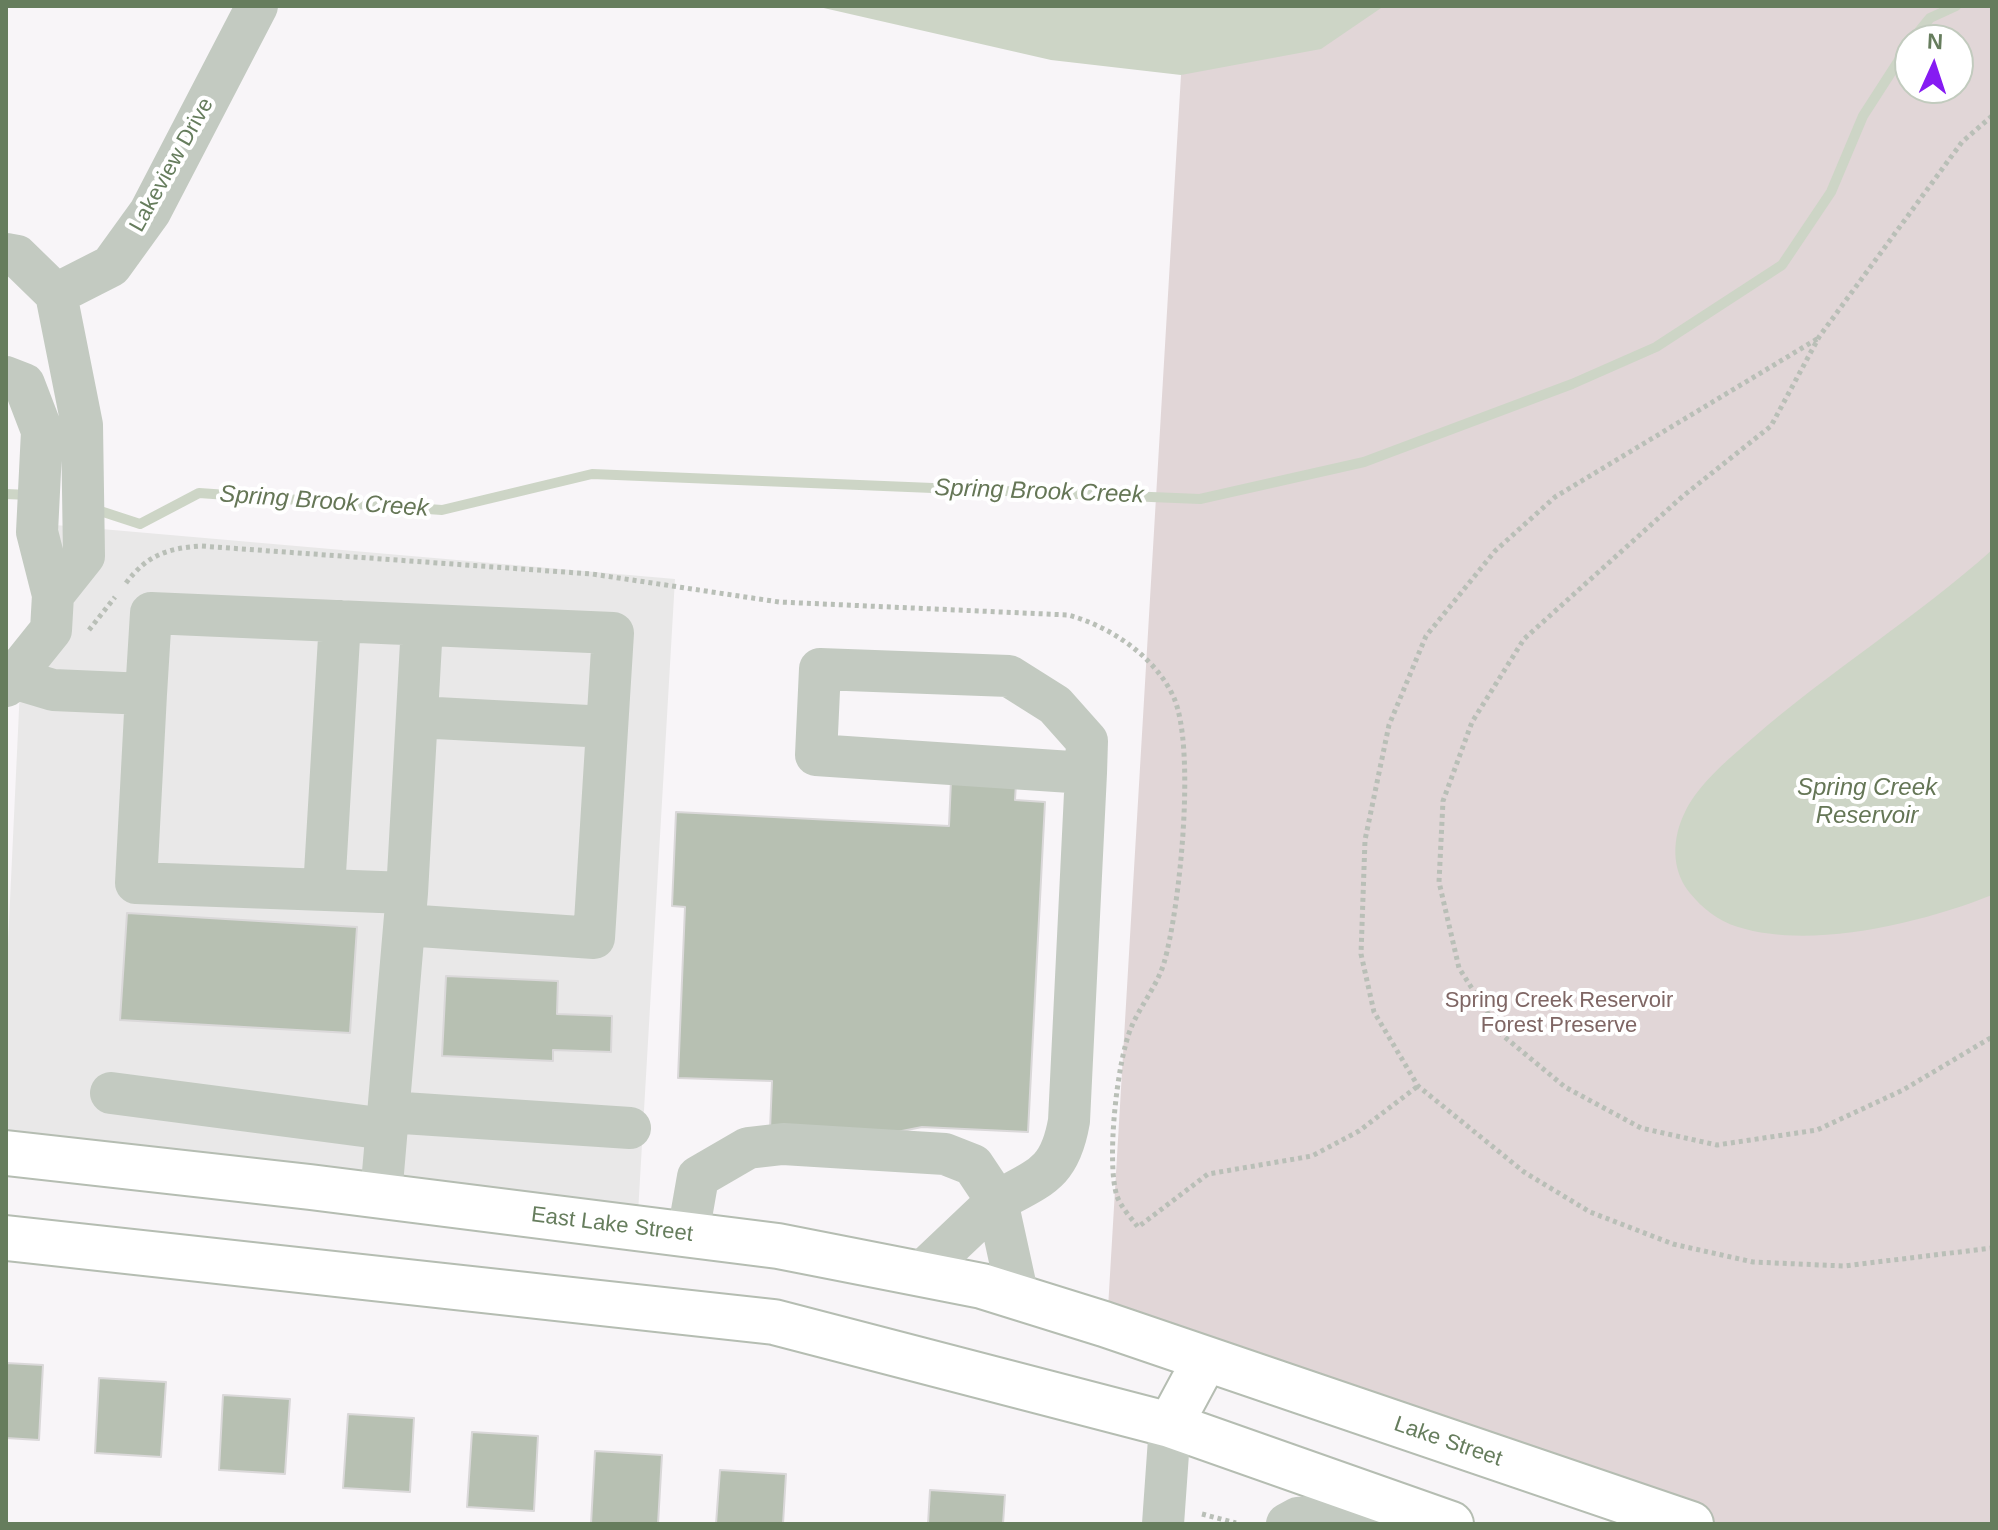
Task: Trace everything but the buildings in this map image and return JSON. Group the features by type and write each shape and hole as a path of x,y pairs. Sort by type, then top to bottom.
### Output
{"main road":[{"name":"East Lake Street","path":"6,1153 778,1246 1018,1297 1205,1360"},
{"path":"6,1238 774,1322 1170,1425 1451,1524"},
{"path":"1170,1425 1205,1360"},
{"name":"Lake Street","path":"1205,1360 1691,1524"}],"street":[{"name":"Lakeview Drive","path":"56,294 111,266 150,212 257,6"},
{"path":"6,254 17,256 56,294 82,425 84,556 53,595"},
{"path":"6,377 24,384 42,431 37,532 53,595 51,630 10,682 53,690 146,694"},
{"path":"151,613 422,625 613,633 594,938 406,909 324,890 136,883 151,613"},
{"path":"324,890 340,621"},
{"path":"381,1196 406,909 422,625"},
{"path":"920,1274 997,1201 1044,1175 1064,1151 1069,1121 1086,773 1087,741 1055,705 1009,676 820,669 816,755 1086,773"},
{"path":"417,717 607,727"},
{"path":"111,1093 387,1121 630,1128"},
{"path":"688,1234 698,1177 748,1148 783,1144 945,1154 973,1165 997,1201 1018,1297"},
{"path":"1170,1425 1180,1518"},
{"path":"1287,1524 1298,1518 1406,1508"}],"path":[{"path":"1992,116 1962,142 1819,337 1771,426 1683,496 1524,639 1472,722 1443,801 1439,882 1459,968 1501,1034 1565,1087 1641,1128 1717,1145 1817,1130 1903,1090 1992,1037"},
{"path":"1819,337 1555,497 1495,551 1426,636 1389,725 1365,840 1361,954 1374,1012 1418,1086 1524,1172 1590,1212 1673,1244 1753,1262 1844,1266 1992,1248"},
{"path":"1138,1227 1208,1174 1312,1156 1359,1131 1418,1086"},
{"path":"1180,1518 1236,1523"}],"shaded area":[{"path":"21,522 675,579 638,1213 6,1139 6,986 22,646 41,602"}],"green space":[{"name":"Spring Creek Reservoir Forest Preserve","path":"1313,6 1992,6 1992,1524 1701,1524 1107,1325 1181,75"}],"water":[{"path":"815,6 1384,6 1321,49 1181,75 1051,60"},
{"name":"Spring Creek Reservoir","path":"1992,550 1992,895 1933,915 1832,934 1799,936 1767,933 1738,927 1711,913 1689,892 1676,863 1676,843 1681,822 1698,791 1725,762 1783,713"}],"waterway":[{"name":"Spring Brook Creek","path":"1925,24 1930,18 1956,6"},
{"name":"Spring Brook Creek","path":"91,508 140,524 199,493 442,510 592,474 1200,499 1364,462 1572,384 1656,347 1782,265 1831,192 1863,116 1894,68"},
{"name":"Spring Brook Creek","path":"6,494 29,495"}]}
